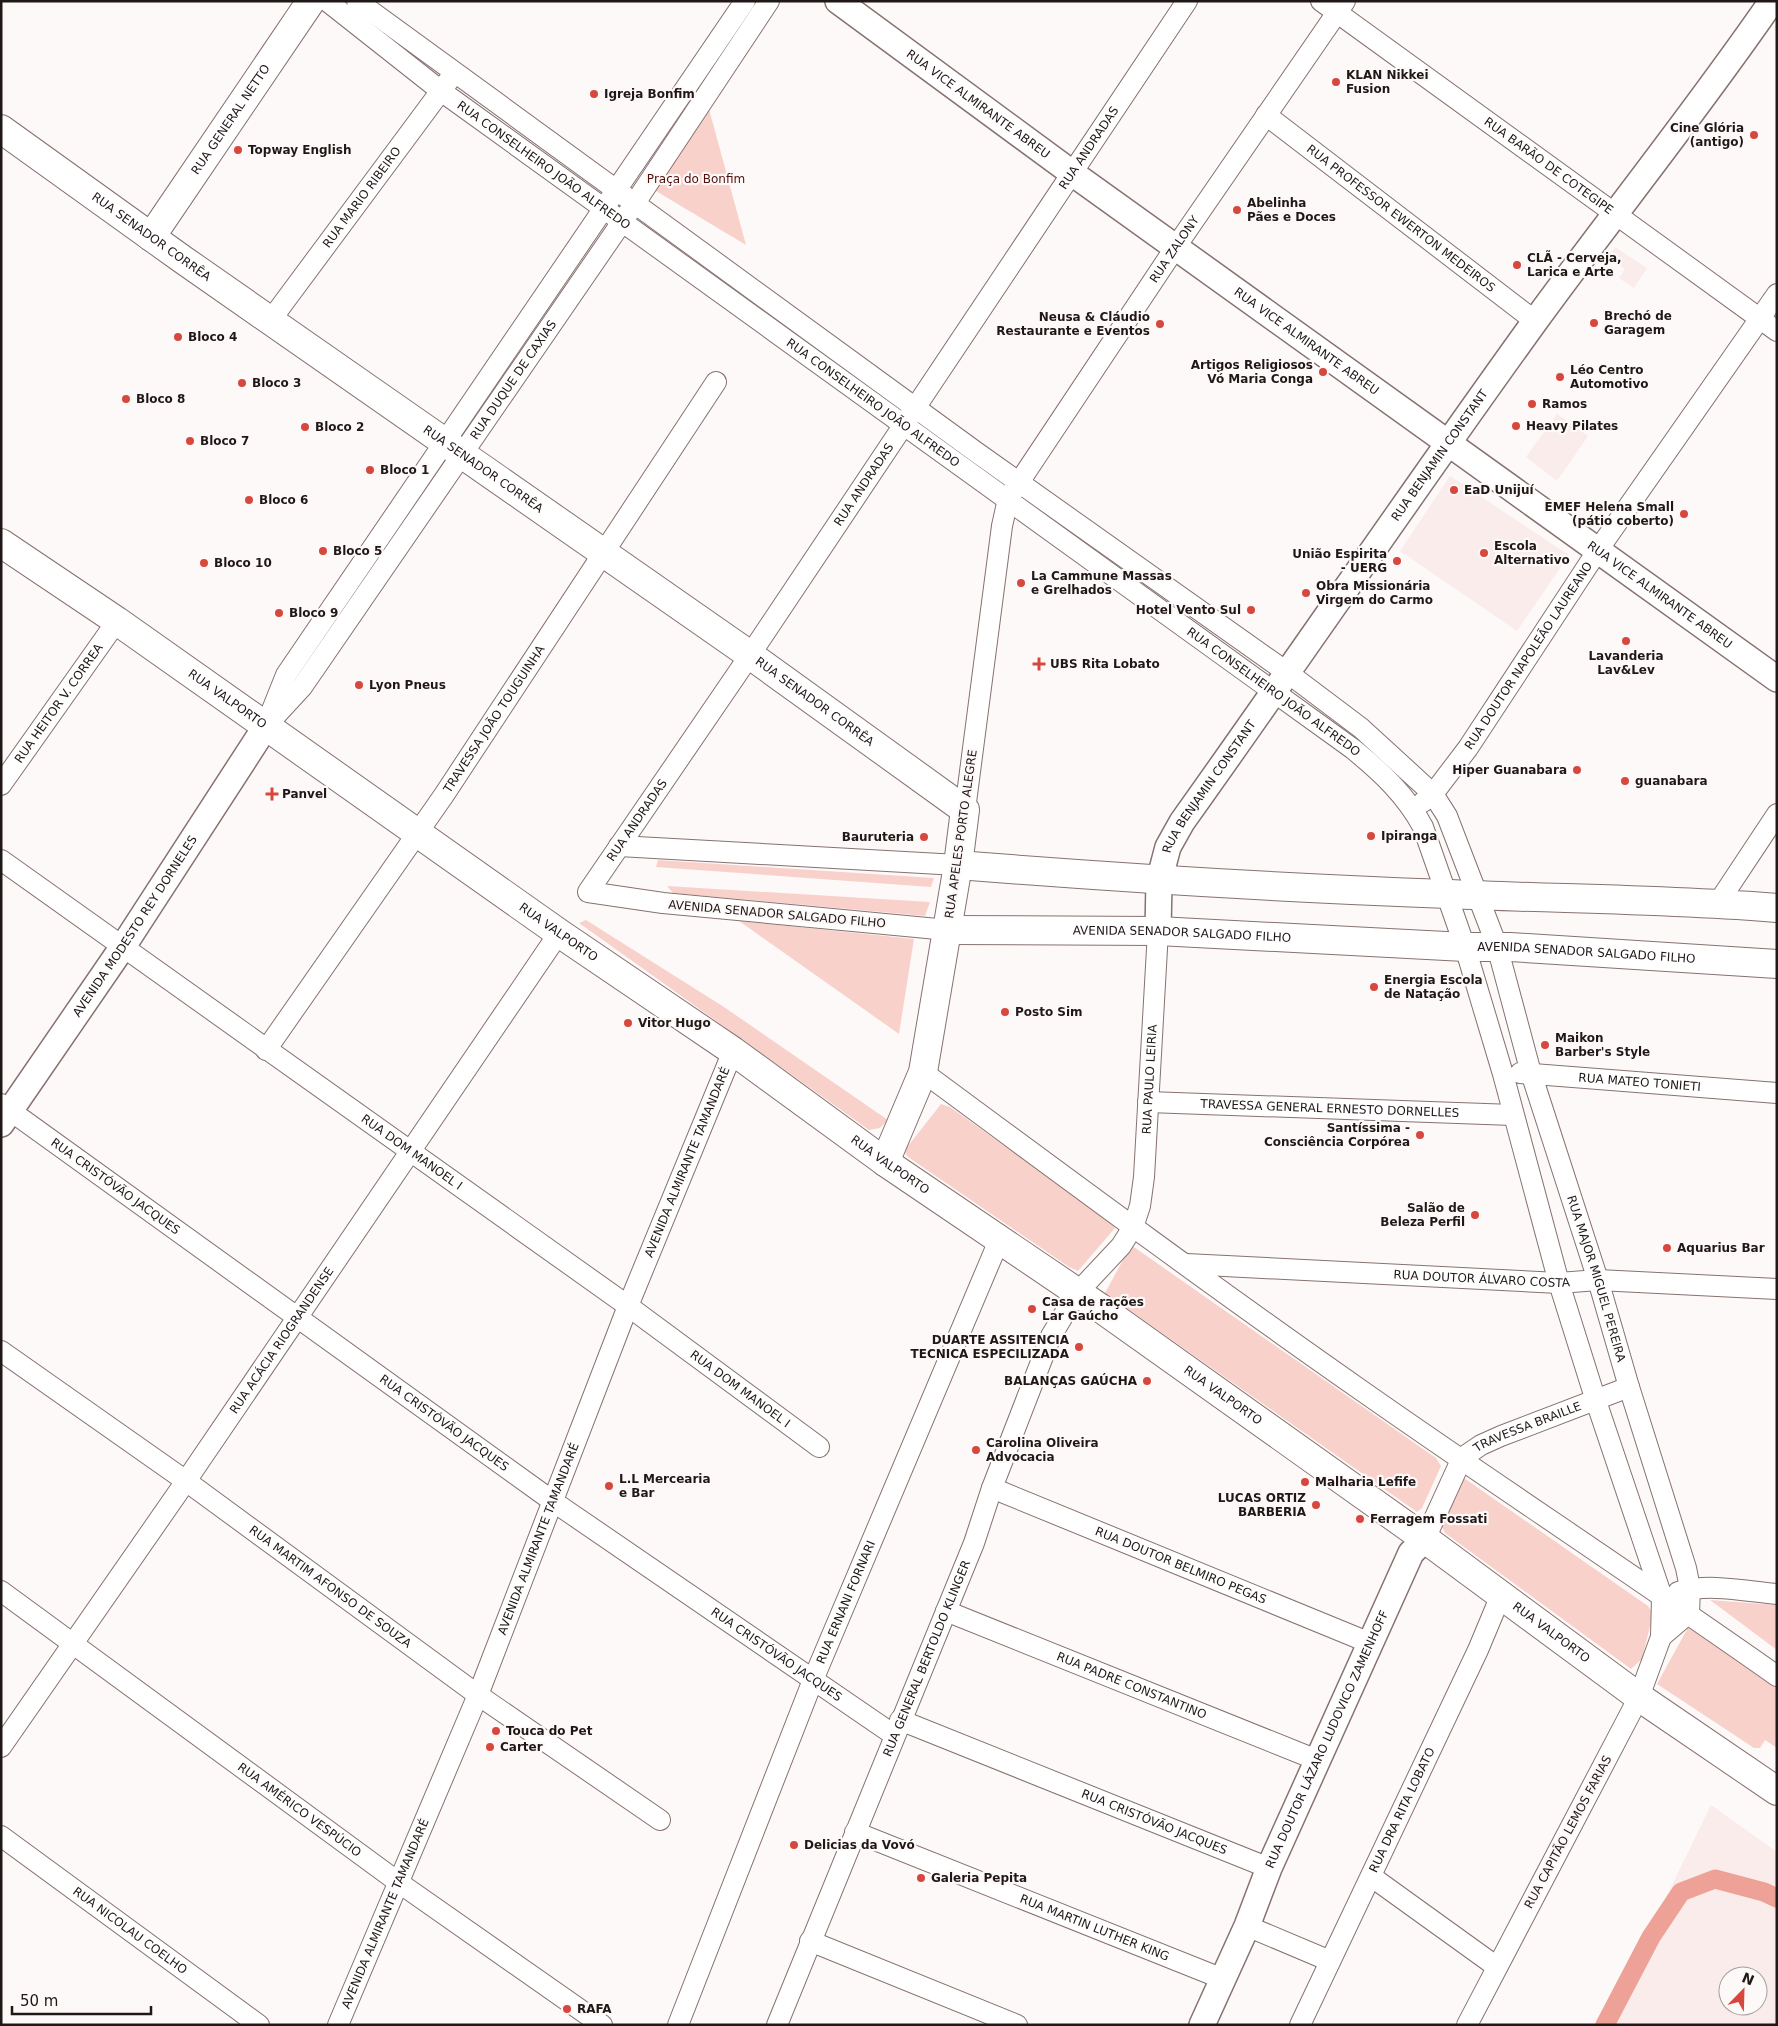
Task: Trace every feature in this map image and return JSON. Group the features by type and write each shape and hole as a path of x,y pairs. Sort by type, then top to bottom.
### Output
{"main road":[{"name":"RUA GENERAL NETTO","path":"151,238 311,1"},
{"name":"RUA SENADOR CORRÊA","path":"1,129 151,238 750,655 965,810"},
{"name":"RUA VALPORTO","path":"1,543 117,621 418,834 733,1051 885,1162 1000,1238 1425,1538 1639,1697 1777,1791"},
{"name":"RUA APELES PORTO ALEGRE","path":"885,1162 923,1072 948,930 965,810"},
{"path":"958,865 1159,881 1447,894 1718,903 1777,908"},
{"name":"AVENIDA SENADOR SALGADO FILHO","path":"948,930 1158,931 1465,947 1497,946 1777,964"}],"street":[{"name":"RUA CONSELHEIRO JOÃO ALFREDO","path":"327,1 454,73 772,302 827,355 971,460 1008,499 1096,564 1204,642 1360,728 1433,794"},
{"name":"RUA CONSELHEIRO JOÃO ALFREDO","path":"357,1 441,90 760,319 827,355"},
{"name":"RUA DUQUE DE CAXIAS","path":"266,726 302,687 453,449 520,330 745,1"},
{"name":"RUA DUQUE DE CAXIAS","path":"453,449 538,344 770,1"},
{"name":"RUA VICE ALMIRANTE ABREU","path":"838,1 1072,173 1777,679"},
{"name":"RUA ANDRADAS","path":"588,892 750,655 1187,1"},
{"name":"RUA BENJAMIN CONSTANT","path":"1158,931 1159,881 1168,847 1182,822 1535,322 1615,213 1721,75 1772,1"},
{"name":"RUA BARÃO DE COTEGIPE","path":"1334,5 1777,331"},
{"name":"RUA ZALONY","path":"1008,499 1176,246 1266,115 1334,5"},
{"path":"713,49 730,62"},
{"name":"RUA MARIO RIBEIRO","path":"270,321 454,73"},
{"name":"RUA PROFESSOR EWERTON MEDEIROS","path":"1266,115 1535,322"},
{"path":"528,153 540,135"},
{"path":"550,286 569,299"},
{"name":"RUA DOUTOR NAPOLEÃO LAUREANO","path":"1413,810 1433,794 1468,748 1598,550 1777,294"},
{"path":"760,319 772,302"},
{"path":"520,330 538,344"},
{"name":"TRAVESSA JOÃO TOUGUINHA","path":"266,1050 418,834 716,382"},
{"name":"RUA CONSELHEIRO JOÃO ALFREDO","path":"971,460 1019,482 1216,624 1386,776 1413,810"},
{"name":"RUA APELES PORTO ALEGRE","path":"965,810 1002,526 1008,499"},
{"path":"1096,564 1108,546"},
{"name":"RUA HEITOR V. CORREA","path":"1,785 117,621"},
{"path":"1204,642 1216,624"},
{"name":"AVENIDA MODESTO REY DORNELES","path":"4,1113 122,948 266,726"},
{"path":"1433,794 1447,816 1497,946"},
{"path":"1413,810 1423,827 1465,947 1503,1074 1559,1283 1596,1401 1662,1597"},
{"path":"1718,903 1777,814"},
{"path":"619,846 958,865"},
{"name":"RUA DOM MANOEL I","path":"1,860 122,948 628,1306 820,1447"},
{"name":"AVENIDA SENADOR SALGADO FILHO","path":"588,892 663,903 948,930"},
{"name":"RUA PAULO LEIRIA","path":"1133,1227 1140,1206 1144,1177 1158,931"},
{"name":"RUA ACÁCIA RIOGRANDENSE","path":"1,1747 186,1481 559,932"},
{"name":"RUA MAJOR MIGUEL PEREIRA","path":"1497,946 1531,1073 1598,1280 1628,1387 1686,1568 1690,1588 1689,1613"},
{"name":"AVENIDA ALMIRANTE TAMANDARÉ","path":"338,2025 478,1695 628,1306 733,1051"},
{"path":"923,1072 1133,1227 1366,1393 1662,1597 1689,1613 1777,1676"},
{"name":"RUA MATEO TONIETI","path":"1503,1074 1531,1073 1777,1093"},
{"name":"TRAVESSA GENERAL ERNESTO DORNELLES","path":"1148,1102 1513,1115"},
{"name":"RUA CRISTÓVÃO JACQUES","path":"4,1113 298,1316 552,1500 813,1680 897,1727 1269,1868"},
{"path":"1077,1293 1120,1246 1133,1227"},
{"name":"RUA ERNANI FORNARI","path":"678,2025 813,1680 1000,1238"},
{"name":"RUA DOUTOR ÁLVARO COSTA","path":"1186,1264 1559,1283 1598,1280 1777,1289"},
{"name":"RUA GENERAL BERTOLDO KLINGER","path":"777,2025 897,1727 974,1543 992,1488 1051,1336 1077,1293"},
{"name":"RUA MARTIM AFONSO DE SOUZA","path":"1,1351 186,1481 478,1695 660,1820"},
{"name":"TRAVESSA BRAILLE","path":"1462,1458 1481,1445 1502,1436 1628,1387"},
{"name":"RUA DOUTOR LÁZARO LUDOVICO ZAMENHOFF","path":"1202,2025 1247,1926 1269,1868 1411,1553 1425,1538 1462,1458"},
{"name":"RUA DOUTOR BELMIRO PEGAS","path":"992,1488 1370,1643"},
{"path":"1662,1597 1690,1588 1777,1594"},
{"name":"RUA AMÉRICO VESPÚCIO","path":"1,1591 74,1642 398,1882 602,2025"},
{"name":"RUA DRA RITA LOBATO","path":"1300,2025 1474,1659 1501,1594"},
{"name":"RUA CAPITÃO LEMOS FARIAS","path":"1468,2025 1639,1697 1661,1636 1662,1597"},
{"name":"RUA PADRE CONSTANTINO","path":"946,1611 1318,1760"},
{"path":"1661,1636 1689,1613"},
{"name":"RUA MARTIN LUTHER KING","path":"855,1832 1223,1979"},
{"name":"RUA NICOLAU COELHO","path":"1,1836 259,2025"},
{"path":"1372,1876 1497,1967"},
{"path":"1247,1926 1330,1961"},
{"path":"810,1941 1017,2025"}],"shaded area":[{"path":"1615,247 1647,268 1634,288 1619,278 1625,269 1609,258"},
{"path":"1557,414 1588,436 1557,481 1526,457"},
{"name":"Escola Alternativo","path":"1450,476 1569,555 1517,631 1400,551"},
{"path":"1711,1805 1777,1852 1777,2025 1604,2025"}],"green space":[{"name":"Praça do Bonfim","path":"709,109 746,245 651,188"},
{"path":"658,860 934,878 931,887 656,867"},
{"path":"667,886 930,902 925,916 673,893"},
{"path":"586,920 724,1007 888,1120 880,1128 869,1130 579,923"},
{"path":"739,921 914,939 899,1034"},
{"path":"941,1104 950,1107 1110,1221 1115,1228 1078,1271 1069,1267 908,1157 904,1151"},
{"path":"1131,1245 1436,1458 1441,1466 1422,1508 1417,1512 1105,1293"},
{"path":"1464,1478 1648,1606 1653,1614 1642,1659 1631,1669 1445,1533 1441,1525"},
{"path":"1710,1600 1777,1605 1777,1650"},
{"path":"1690,1624 1777,1686 1777,1748 1765,1740 1760,1748 1754,1748 1657,1684"}],"waterway":[{"path":"1605,2025 1651,1937 1681,1892 1715,1879 1764,1892 1777,1898"}],"place":[{"name":"KLAN Nikkei Fusion","path":"1336,82"},
{"name":"Igreja Bonfim","path":"594,94"},
{"name":"Cine Glória (antigo)","path":"1754,135"},
{"name":"Topway English","path":"238,150"},
{"name":"Abelinha Pães e Doces","path":"1237,210"},
{"name":"CLÃ - Cerveja, Larica e Arte","path":"1517,265"},
{"name":"Brechó de Garagem","path":"1594,323"},
{"name":"Neusa & Cláudio Restaurante e Eventos","path":"1160,324"},
{"name":"Bloco 4","path":"178,337"},
{"name":"Artigos Religiosos Vó Maria Conga","path":"1323,372"},
{"name":"Léo Centro Automotivo","path":"1560,377"},
{"name":"Bloco 3","path":"242,383"},
{"name":"Bloco 8","path":"126,399"},
{"name":"Ramos","path":"1532,404"},
{"name":"Heavy Pilates","path":"1516,426"},
{"name":"Bloco 2","path":"305,427"},
{"name":"Bloco 7","path":"190,441"},
{"name":"Bloco 1","path":"370,470"},
{"name":"EaD Unijuí","path":"1454,490"},
{"name":"Bloco 6","path":"249,500"},
{"name":"EMEF Helena Small (pátio coberto)","path":"1684,514"},
{"name":"Bloco 5","path":"323,551"},
{"name":"Escola Alternativo","path":"1484,553"},
{"name":"União Espirita - UERG","path":"1397,561"},
{"name":"Bloco 10","path":"204,563"},
{"name":"La Cammune Massas e Grelhados","path":"1021,583"},
{"name":"Obra Missionária Virgem do Carmo","path":"1306,593"},
{"name":"Hotel Vento Sul","path":"1251,610"},
{"name":"Bloco 9","path":"279,613"},
{"name":"Lavanderia Lav&Lev","path":"1626,641"},
{"name":"UBS Rita Lobato","path":"1039,664"},
{"name":"Lyon Pneus","path":"359,685"},
{"name":"Hiper Guanabara","path":"1577,770"},
{"name":"guanabara","path":"1625,781"},
{"name":"Panvel","path":"272,794"},
{"name":"Ipiranga","path":"1371,836"},
{"name":"Bauruteria","path":"924,837"},
{"name":"Energia Escola de Natação","path":"1374,987"},
{"name":"Posto Sim","path":"1005,1012"},
{"name":"Vitor Hugo","path":"628,1023"},
{"name":"Maikon Barber's Style","path":"1545,1045"},
{"name":"Santíssima - Consciência Corpórea","path":"1420,1135"},
{"name":"Salão de Beleza Perfil","path":"1475,1215"},
{"name":"Aquarius Bar","path":"1667,1248"},
{"name":"Casa de rações Lar Gaúcho","path":"1032,1309"},
{"name":"DUARTE ASSITENCIA TECNICA ESPECILIZADA","path":"1079,1347"},
{"name":"BALANÇAS GAÚCHA","path":"1147,1381"},
{"name":"Carolina Oliveira Advocacia","path":"976,1450"},
{"name":"Malharia Lefife","path":"1305,1482"},
{"name":"L.L Mercearia e Bar","path":"609,1486"},
{"name":"LUCAS ORTIZ BARBERIA","path":"1316,1505"},
{"name":"Ferragem Fossati","path":"1360,1519"},
{"name":"Touca do Pet","path":"496,1731"},
{"name":"Carter","path":"490,1747"},
{"name":"Delicias da Vovó","path":"794,1845"},
{"name":"Galeria Pepita","path":"921,1878"},
{"name":"RAFA","path":"567,2009"}]}
